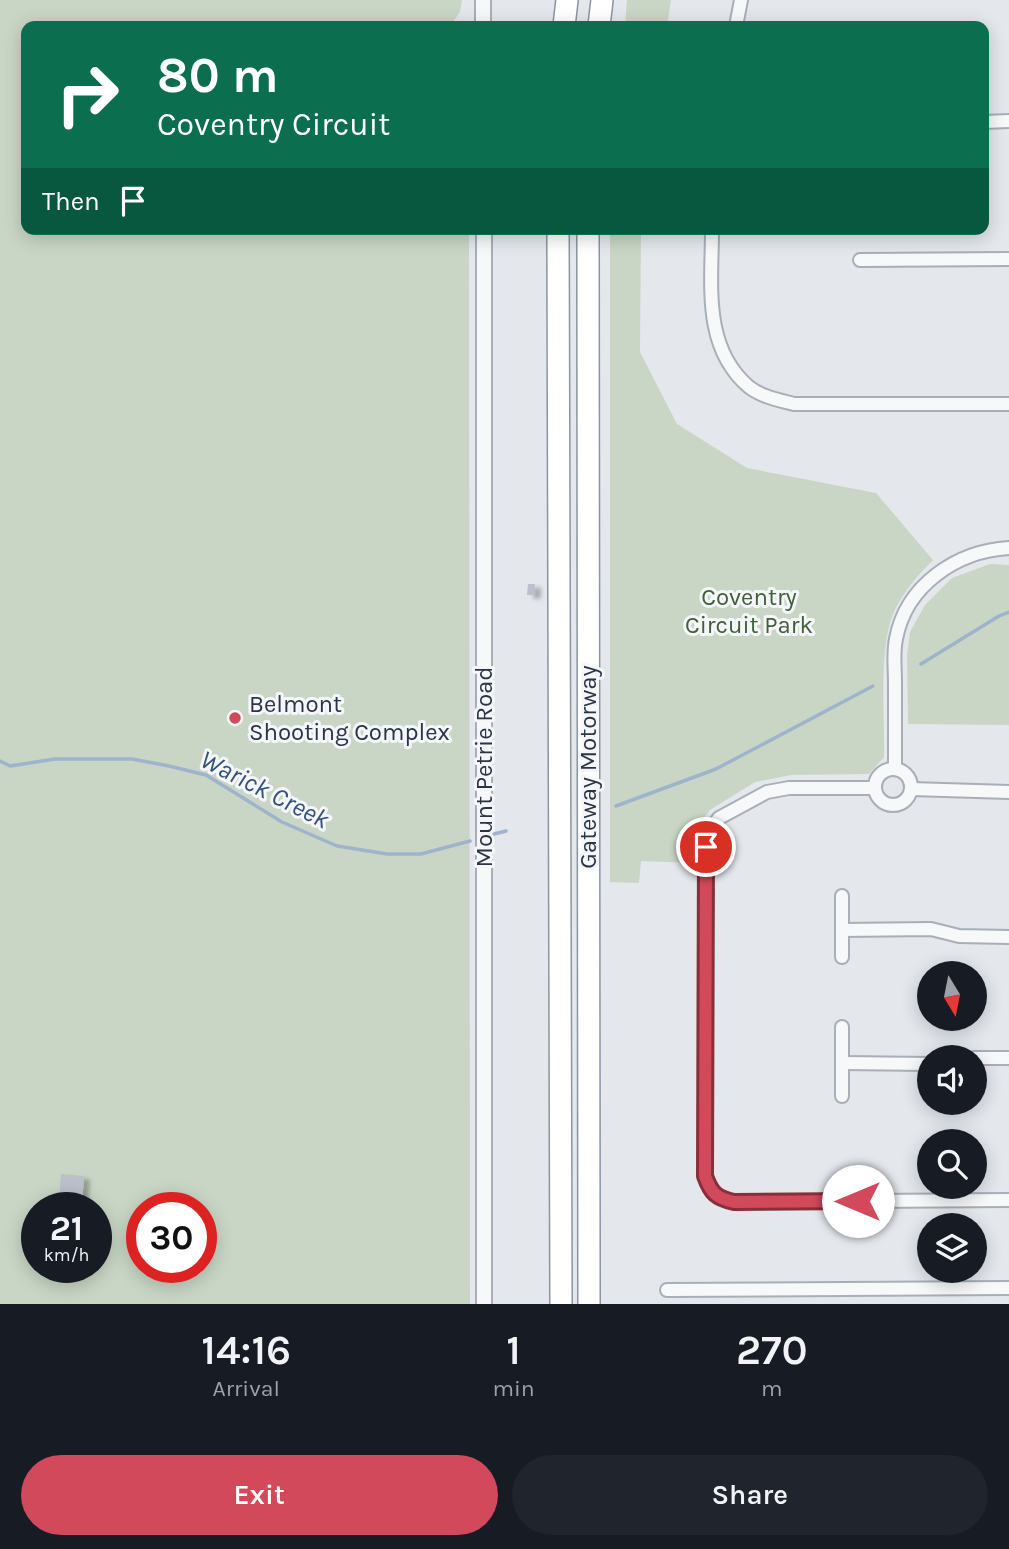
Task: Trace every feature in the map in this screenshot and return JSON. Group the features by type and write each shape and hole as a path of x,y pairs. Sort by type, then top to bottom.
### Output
{"highway":[{"path":"565,21 567,0"},
{"path":"600,21 602,0"},
{"name":"Gateway Motorway","path":"558,235 561,1304"},
{"name":"Gateway Motorway","path":"588,235 589,1304"}],"street":[{"path":"483,0 483,21"},
{"path":"737,21 741,0"},
{"path":"989,122 1009,121"},
{"name":"Mount Petrie Road","path":"484,235 484,1304"},
{"path":"712,235 712,312 715,335 729,363 750,387 765,396 794,404 1009,404"},
{"path":"860,260 1009,259"},
{"path":"895,769 895,646 903,617 915,596 953,562 976,553 1009,548"},
{"path":"895,769 907,775 911,789 905,801 892,806 880,800 874,788 880,773 895,769"},
{"path":"874,788 789,788 767,792 719,818 711,829 706,847 705,1176 711,1192 720,1199 734,1202 1009,1200"},
{"path":"911,789 1009,792"},
{"path":"842,896 842,957"},
{"path":"842,930 931,929 958,936 1009,937"},
{"path":"842,1027 842,1096"},
{"path":"987,1058 1009,1058"},
{"path":"842,1063 917,1064"},
{"path":"667,1290 1009,1288"}],"green space":[{"name":"Belmont Shooting Complex","path":"0,0 462,0 460,12 454,21 21,21 21,235 469,235 470,1304 0,1304"},
{"path":"627,0 671,0 668,21 625,21"},
{"name":"Coventry Circuit Park","path":"610,235 641,235 640,352 677,424 747,468 876,493 933,560 902,598 889,627 883,683 884,757 869,774 791,775 755,782 710,810 700,822 695,839 694,863 641,861 639,883 610,882"},
{"path":"990,564 1009,565 1009,725 908,724 907,656 910,632 925,605 952,578"}],"building":[{"path":"528,584 535,584 535,595 527,595"},
{"path":"61,1174 84,1176 83,1192 60,1192"}],"waterway":[{"name":"Warick Creek","path":"921,664 1009,612"},
{"name":"Warick Creek","path":"616,806 716,769 873,686"},
{"name":"Warick Creek","path":"0,761 10,766 55,759 132,759 206,775 282,822 337,846 387,854 421,854 470,841"},
{"name":"Warick Creek","path":"490,835 506,831"}],"place":[{"name":"Belmont Shooting Complex","path":"235,718"}],"route":[{"path":"706,847 705,1176 711,1192 720,1199 734,1202 858,1201"}]}
